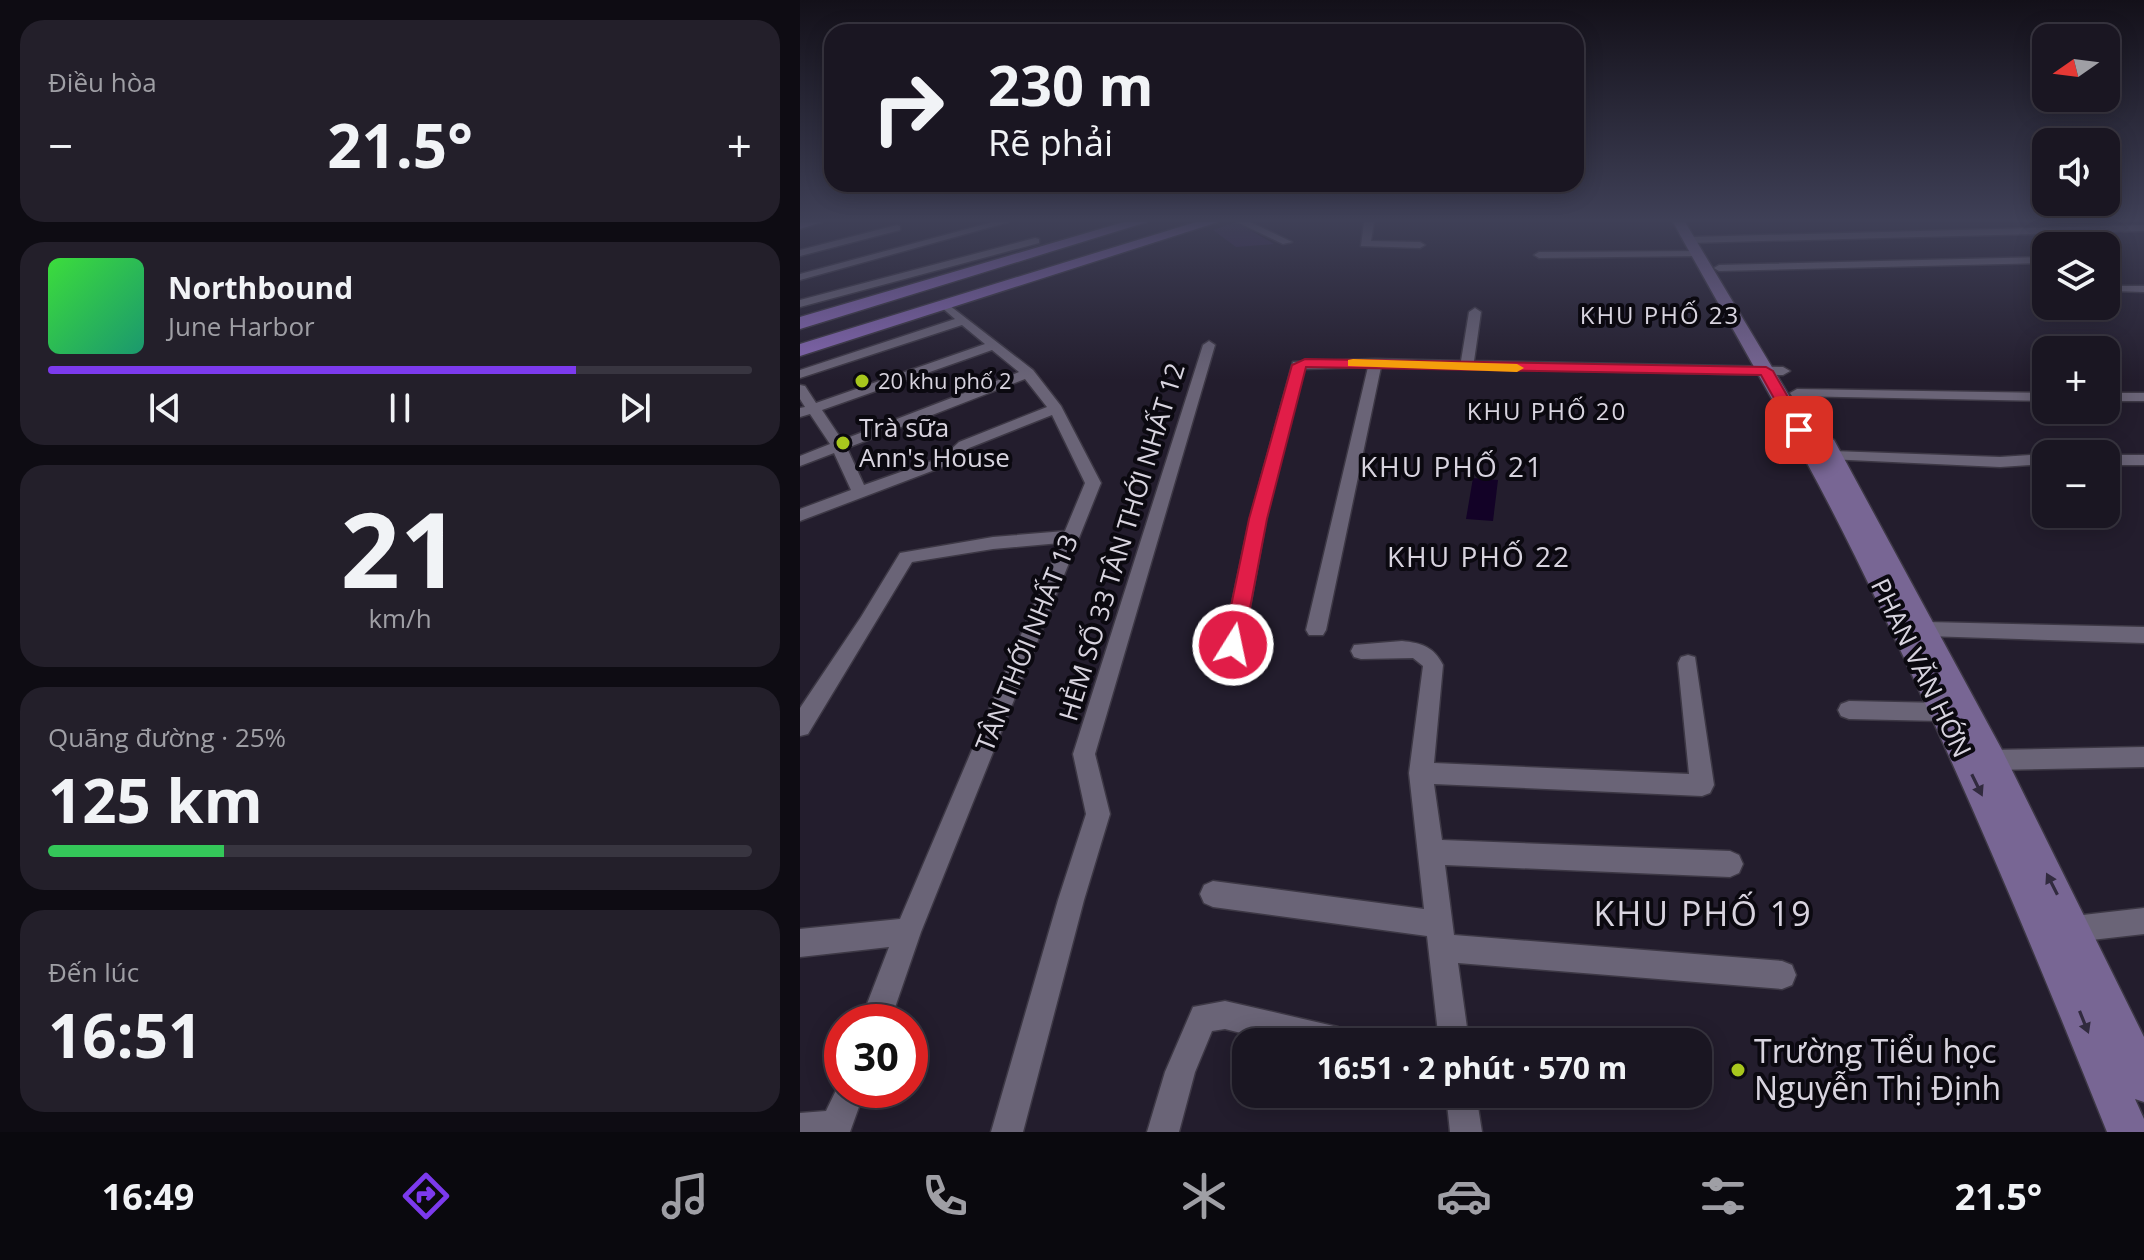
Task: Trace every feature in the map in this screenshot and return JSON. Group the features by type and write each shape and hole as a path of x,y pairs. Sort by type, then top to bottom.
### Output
{"main road":[{"path":"800,323 871,293 960,275"},
{"path":"800,332 988,275"},
{"path":"800,341 1015,275"},
{"path":"800,350 1042,275"},
{"name":"PHAN VĂN HỚN","path":"1717,275 1833,456 1927,629 2074,929 2144,1082"},
{"name":"PHAN VĂN HỚN","path":"1782,378 2020,873 2128,1132"}],"street":[{"path":"855,275 871,293"},
{"path":"800,304 871,293 915,275"},
{"path":"2120,289 2144,289"},
{"name":"TÂN THỚI NHẤT 13","path":"882,1004 908,932 1093,483 1055,409 1028,373 945,305"},
{"path":"1467,366 1475,312"},
{"path":"800,374 964,320"},
{"path":"807,410 994,345"},
{"name":"HẺM SỐ 33 TÂN THỚI NHẤT 12","path":"1007,1132 1098,814 1084,754 1209,345"},
{"path":"1233,645 1258,519 1298,365 1375,363 1681,370 2032,396"},
{"path":"1316,630 1375,363"},
{"path":"800,461 1028,373"},
{"path":"800,389 807,410 839,446 859,491"},
{"path":"2120,397 2144,397"},
{"path":"800,515 948,460 964,445 1055,409"},
{"path":"1833,456 2000,462 2032,460"},
{"path":"2120,460 2144,460"},
{"path":"800,727 810,696 879,609 906,557 993,543 1072,536"},
{"path":"1927,629 2144,635"},
{"path":"1361,651 1421,650 1430,657 1433,665 1421,773 1452,1028"},
{"path":"1421,773 1702,785 1688,663"},
{"path":"1849,710 1942,712"},
{"path":"1990,760 2144,757"},
{"path":"1431,852 1730,864"},
{"path":"1213,894 1441,936 1782,975"},
{"path":"2074,929 2144,921"},
{"path":"800,943 908,932"},
{"path":"1165,1132 1180,1072 1203,1017 1225,1015 1279,1028"},
{"path":"800,1129 836,1129 844,1108"},
{"path":"1463,1108 1466,1132"}],"shaded area":[{"path":"1473,478 1498,480 1493,521 1466,519"}],"slow traffic":[{"path":"1353,363 1517,368"}],"place":[{"name":"20 khu phố 2","path":"862,381"},
{"name":"Trà sữa Ann's House","path":"843,443"},
{"name":"Trường Tiểu học Nguyễn Thị Định","path":"1738,1070"}],"district":[{"name":"KHU PHỐ 23","path":"1660,316"},
{"name":"KHU PHỐ 20","path":"1547,412"},
{"name":"KHU PHỐ 21","path":"1452,467"},
{"name":"KHU PHỐ 22","path":"1479,557"},
{"name":"KHU PHỐ 19","path":"1703,914"}],"route":[{"path":"1233,645 1258,519 1298,365 1375,363 1537,369 1766,371 1799,430"}]}
